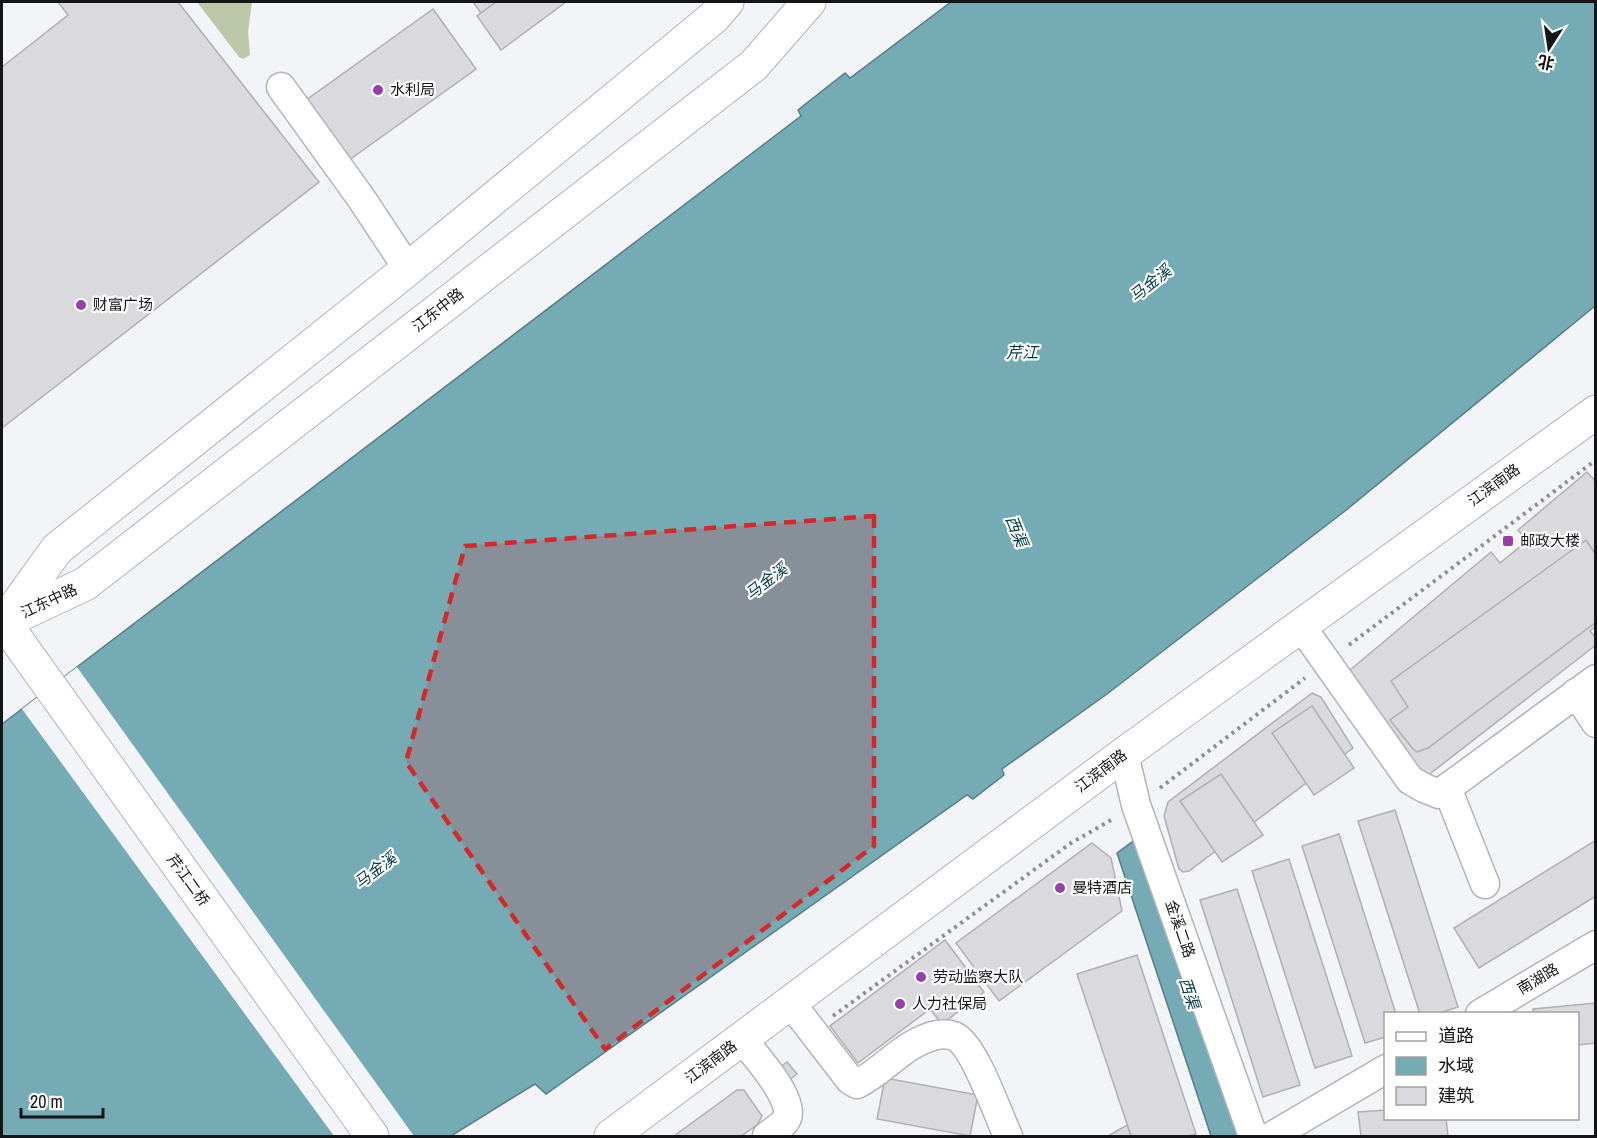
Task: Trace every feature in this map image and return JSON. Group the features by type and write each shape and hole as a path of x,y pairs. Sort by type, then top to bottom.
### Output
{"main road":[{"name":"江东中路","path":"2,622 57,549 408,269 714,17 727,2"},
{"name":"江东中路","path":"2,622 86,584 754,64 809,2"},
{"name":"江滨南路","path":"611,1137 1124,754 1596,412"},
{"name":"芹江二桥","path":"2,622 372,1137"}],"street":[{"path":"281,87 361,198 408,269"},
{"path":"1301,626 1410,780 1439,794 1586,686 1596,723"},
{"name":"金溪二路","path":"1124,754 1136,805 1253,1137"},
{"path":"1447,788 1485,884"},
{"name":"南湖路","path":"1483,1012 1596,945"},
{"path":"790,1002 850,1080 858,1084 913,1045 934,1036 946,1034 956,1036 970,1050 1008,1137"},
{"path":"742,1038 783,1095 789,1109 787,1120 767,1137"},
{"path":"1272,1137 1384,1070"}],"highlighted area":[{"path":"874,516 874,846 605,1049 406,762 465,546"}],"green space":[{"path":"197,2 252,2 248,32 250,55 243,59 239,57"}],"water":[{"name":"芹江","path":"951,2 1595,2 1595,306 1345,511 1107,694 1002,769 1004,775 973,799 967,795 546,1094 535,1084 451,1136 2,1136 2,724 801,116 798,110 845,73 850,78"},
{"name":"西渠","path":"1136,839 1244,1136 1211,1136 1117,853"}],"pier":[{"path":"77,667 414,1136 334,1136 22,709"}],"building":[{"name":"财富广场","path":"58,2 178,2 319,182 2,428 2,67 68,15"},
{"path":"473,2 543,2 550,11 503,44"},
{"path":"496,2 566,2 501,50 477,16"},
{"path":"433,9 476,69 345,163 302,103"},
{"path":"1587,472 1596,482 1596,626 1590,631 1596,638 1596,645 1422,780 1344,675 1491,552 1500,563 1527,541 1518,530"},
{"path":"1586,540 1596,555 1596,622 1428,748 1417,752 1413,749 1390,720 1408,707 1391,681"},
{"path":"1312,693 1321,697 1353,748 1189,871 1183,872 1179,869 1164,816 1168,802"},
{"path":"1312,706 1354,768 1314,795 1272,733"},
{"path":"1221,774 1263,835 1222,862 1180,801"},
{"path":"1395,810 1458,1007 1443,1012 1419,1012 1358,821"},
{"path":"1339,834 1395,1012 1384,1012 1384,1038 1365,1043 1302,846"},
{"path":"1596,840 1596,896 1479,968 1454,928"},
{"path":"1092,843 1111,858 1122,911 999,1001 956,943"},
{"path":"1289,859 1352,1056 1315,1068 1252,871"},
{"path":"1237,889 1300,1085 1263,1097 1200,900"},
{"path":"945,940 984,992 942,1024 930,1009 858,1063 830,1026"},
{"path":"1137,955 1196,1134 1131,1136 1077,974"},
{"path":"1596,1003 1596,1043 1579,1045 1579,1012 1534,1012 1533,1009"},
{"path":"787,1062 797,1074 784,1084 774,1072"},
{"path":"885,1078 978,1095 970,1136 877,1119"},
{"path":"737,1090 744,1090 762,1116 757,1125 741,1136 674,1136"},
{"path":"1384,1110 1384,1120 1446,1120 1448,1136 1361,1136 1358,1112"},
{"path":"1127,1125 1131,1136 1108,1136"}],"place":[{"name":"水利局","path":"378,90"},
{"name":"财富广场","path":"81,305"},
{"name":"邮政大楼","path":"1508,541"},
{"name":"曼特酒店","path":"1060,888"},
{"name":"劳动监察大队","path":"921,977"},
{"name":"人力社保局","path":"900,1004"}],"water label":[{"name":"马金溪","path":"1150,283"},
{"name":"马金溪","path":"766,581"},
{"name":"马金溪","path":"375,870"}]}
